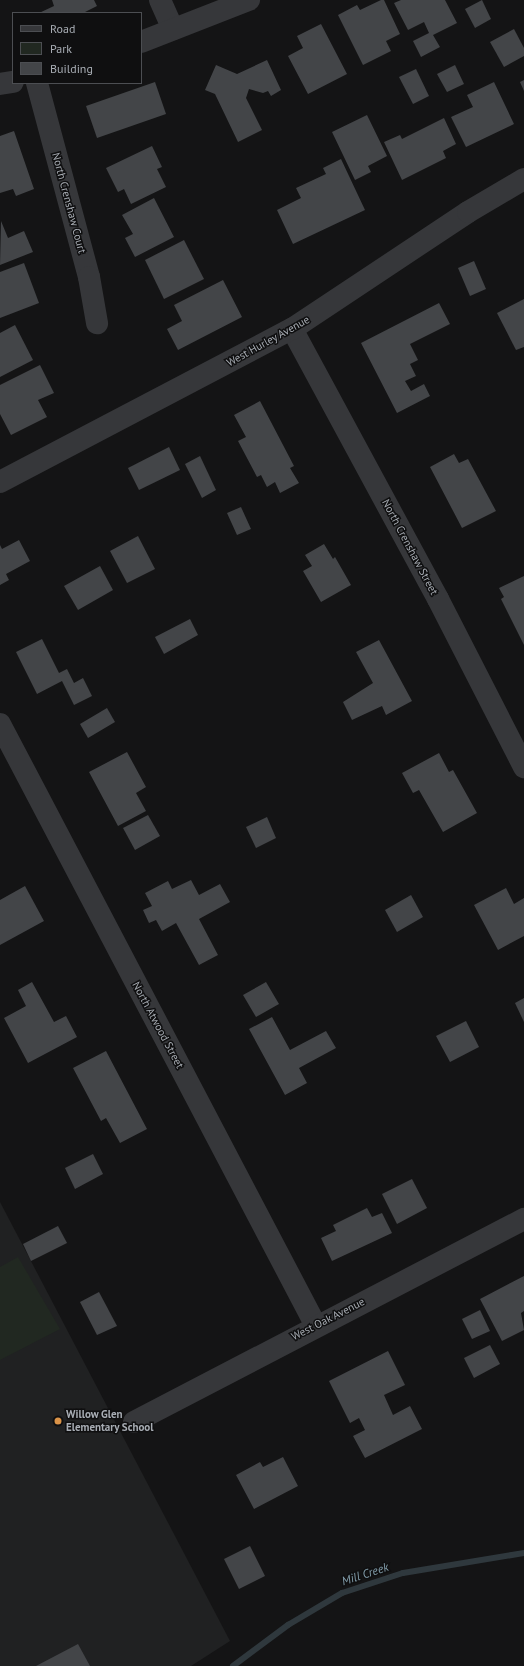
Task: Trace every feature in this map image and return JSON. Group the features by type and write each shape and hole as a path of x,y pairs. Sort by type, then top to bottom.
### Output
{"street":[{"path":"160,0 173,30"},
{"path":"142,42 249,0"},
{"path":"0,84 12,82"},
{"name":"North Crenshaw Court","path":"37,84 89,277 97,323"},
{"name":"West Hurley Avenue","path":"0,482 292,329 468,212 524,179"},
{"name":"North Crenshaw Street","path":"292,329 401,530 524,766"},
{"name":"North Atwood Street","path":"0,724 316,1326"},
{"name":"West Oak Avenue","path":"134,1422 524,1219"}],"shaded area":[{"name":"Willow Glen Elementary School","path":"0,1202 230,1641 191,1666 0,1666"}],"green space":[{"path":"18,1257 60,1329 0,1360 0,1267"}],"building":[{"path":"52,0 94,0 97,6 85,12 41,12 54,6"},
{"path":"384,0 400,34 386,41 391,51 363,65 338,15 357,5 360,10"},
{"path":"401,0 445,0 457,23 433,35 440,47 421,57 413,41 429,33 424,22 408,30 394,3"},
{"path":"482,0 491,19 475,28 465,9"},
{"path":"321,24 347,74 308,94 288,56 303,48 297,36"},
{"path":"514,29 524,48 524,56 504,67 490,42"},
{"path":"267,60 281,90 271,96 268,91 263,93 249,89 246,98 262,130 238,142 215,94 205,90 216,65 237,74"},
{"path":"455,65 464,84 447,92 437,74"},
{"path":"416,69 429,96 413,104 399,77"},
{"path":"524,80 524,91 520,82"},
{"path":"155,82 166,114 97,138 86,106"},
{"path":"494,82 514,124 466,147 451,117 473,107 467,95"},
{"path":"367,115 387,156 368,166 371,172 355,180 332,132"},
{"path":"444,118 456,144 443,151 446,158 402,180 384,142 400,135 402,139"},
{"path":"14,131 34,189 16,196 13,189 0,193 0,136"},
{"path":"152,146 162,167 157,169 166,187 131,204 124,189 118,192 106,168"},
{"path":"341,159 365,210 293,244 277,210 301,198 296,188 326,174 323,168"},
{"path":"154,198 174,237 135,257 125,238 133,234 122,215"},
{"path":"1,221 8,238 24,231 33,252 0,265"},
{"path":"184,240 204,279 164,299 145,260"},
{"path":"474,261 486,289 470,296 458,268"},
{"path":"24,263 39,303 0,318 0,272"},
{"path":"223,280 242,317 178,350 167,329 182,321 174,305"},
{"path":"524,299 524,347 516,350 497,313"},
{"path":"439,303 450,324 410,344 418,360 410,364 416,376 405,381 411,391 424,384 430,396 397,413 361,343"},
{"path":"15,325 33,360 0,377 0,333"},
{"path":"40,365 54,393 38,400 47,417 11,435 0,414 0,385"},
{"path":"260,401 294,466 290,468 299,483 280,493 275,482 267,487 261,475 257,477 238,441 246,437 234,415"},
{"path":"169,447 180,470 139,490 128,468"},
{"path":"454,454 459,463 468,459 496,511 462,528 430,467"},
{"path":"200,456 216,490 202,498 185,464"},
{"path":"241,507 251,529 237,535 227,513"},
{"path":"138,536 155,569 127,583 110,551"},
{"path":"19,540 30,561 6,574 9,580 0,585 0,545 2,549"},
{"path":"324,544 333,559 335,557 351,585 321,602 303,571 312,566 305,555"},
{"path":"100,566 113,590 78,610 64,586"},
{"path":"524,576 524,645 501,599 504,597 499,588"},
{"path":"190,619 198,635 164,654 155,637"},
{"path":"42,639 59,673 67,669 74,683 83,678 92,696 74,705 62,681 37,694 16,652"},
{"path":"379,640 412,701 386,715 382,706 352,720 343,702 373,683 356,652"},
{"path":"107,708 115,722 88,738 80,724"},
{"path":"127,752 146,787 136,793 146,811 118,826 89,772"},
{"path":"439,753 449,772 453,770 477,813 443,832 419,790 413,793 402,773"},
{"path":"148,815 160,836 135,850 123,828"},
{"path":"267,817 276,838 256,848 246,827"},
{"path":"191,880 199,895 220,884 230,902 199,919 218,955 199,965 176,923 162,931 156,920 149,923 143,910 152,906 145,893 168,881 172,889"},
{"path":"25,886 44,921 0,945 0,900"},
{"path":"506,888 514,904 524,898 524,936 498,950 474,905"},
{"path":"411,895 423,917 397,932 385,910"},
{"path":"32,982 54,1022 66,1016 77,1037 28,1063 4,1018 26,1006 18,990"},
{"path":"266,982 279,1004 256,1017 243,995"},
{"path":"524,998 524,1022 515,1003"},
{"path":"272,1017 290,1050 326,1031 336,1048 299,1068 307,1083 285,1095 249,1029"},
{"path":"466,1021 479,1047 450,1062 436,1036"},
{"path":"106,1051 147,1129 120,1143 106,1118 101,1121 73,1068"},
{"path":"93,1154 103,1174 75,1189 65,1168"},
{"path":"412,1179 427,1208 397,1224 382,1194"},
{"path":"367,1208 372,1217 382,1213 392,1233 332,1261 321,1238 336,1231 333,1225"},
{"path":"58,1226 67,1243 31,1261 23,1244"},
{"path":"524,1276 524,1311 521,1313 524,1330 502,1341 480,1299"},
{"path":"99,1292 117,1326 97,1335 80,1302"},
{"path":"480,1310 490,1331 472,1339 462,1319"},
{"path":"490,1345 500,1364 474,1378 464,1358"},
{"path":"388,1351 405,1385 384,1395 393,1415 410,1406 422,1429 365,1458 353,1436 365,1430 359,1418 350,1423 329,1381"},
{"path":"283,1457 298,1486 254,1509 236,1475 260,1462 263,1467"},
{"path":"250,1546 265,1576 239,1589 224,1559"},
{"path":"78,1644 90,1666 36,1666"}],"waterway":[{"name":"Mill Creek","path":"233,1666 288,1625 342,1593 403,1573 524,1553"}],"place":[{"name":"Willow Glen Elementary School","path":"58,1421"}]}
